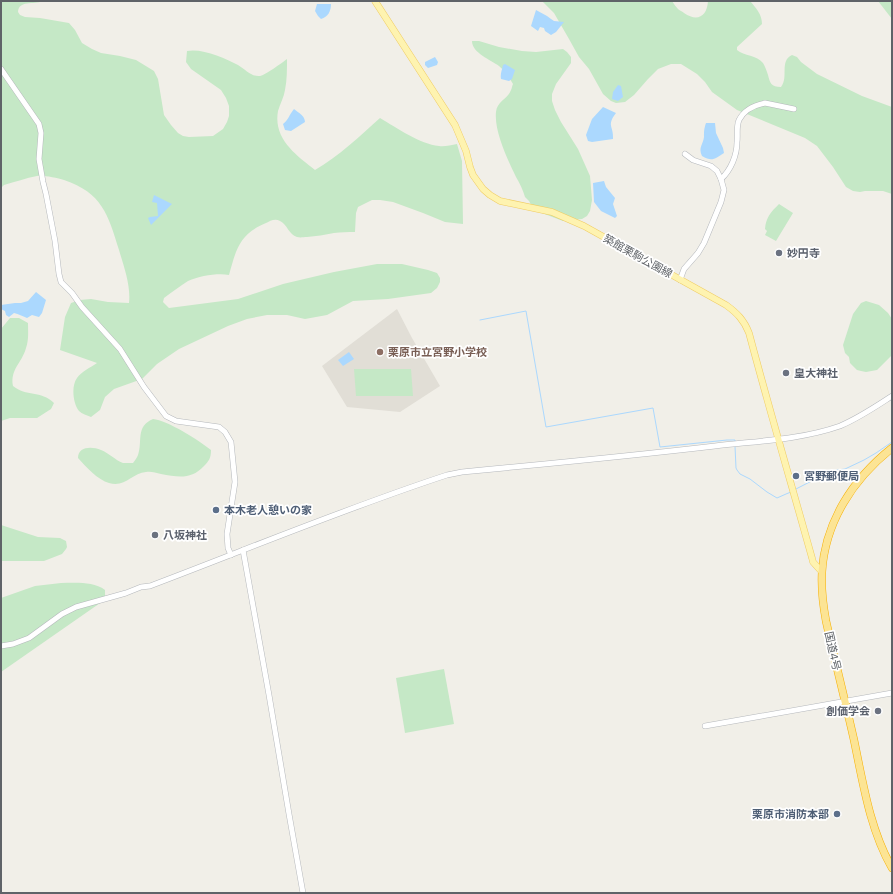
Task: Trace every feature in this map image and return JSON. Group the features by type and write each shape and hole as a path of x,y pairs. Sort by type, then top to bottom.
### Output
{"highway":[{"name":"国道4号","path":"892,448 861,477 842,505 833,524 822,572 823,605 875,830 882,850 892,868"}],"main road":[{"name":"築館栗駒公園線","path":"375,1 455,125 466,151 473,175 483,189 490,195 507,203 552,212 584,226 726,305 741,317 749,333 813,562 822,572"}],"street":[{"path":"1,69 39,124 41,133 39,159 61,282 120,349 144,387 166,416 176,421 219,427 225,432 231,442 235,482 227,534 228,548 231,555"},
{"path":"721,179 727,174 736,153 739,120 747,110 765,103 794,109"},
{"path":"680,280 684,269 698,253 704,243 721,202 724,190 721,179 711,166 693,160 685,154"},
{"path":"1,646 13,644 29,638 62,614 76,607 150,586 254,545 391,494 447,476 462,472 656,453 779,439 813,433 839,426 860,417 892,396"},
{"path":"243,550 303,893"},
{"path":"705,726 892,693"}],"shaded area":[{"name":"栗原市立宮野小学校","path":"397,309 440,386 400,412 347,407 322,366"}],"green space":[{"path":"1,1 43,1 24,4 19,8 18,12 20,15 25,17 69,23 75,30 82,43 92,49 101,53 136,60 154,71 158,79 164,115 178,133 183,136 213,136 223,129 229,116 229,106 221,90 191,69 186,62 187,51 193,50 206,52 220,57 257,76 266,73 287,59 286,86 278,111 277,121 279,130 282,138 294,152 315,170 341,152 380,118 409,135 432,145 448,146 457,144 462,161 463,224 445,222 393,202 380,200 372,200 358,207 356,213 355,232 339,232 298,237 294,236 282,222 273,220 257,227 244,238 237,250 229,275 208,275 188,281 164,298 163,302 169,308 238,299 283,284 377,264 402,264 437,273 440,278 440,282 437,288 431,293 388,299 353,301 327,315 305,319 287,315 267,315 247,319 228,326 179,349 157,364 142,379 114,389 105,397 100,410 91,417 83,414 77,408 74,400 73,390 75,381 81,373 97,363 60,350 65,317 71,303 80,300 91,299 108,302 129,303 128,283 107,215 102,206 87,191 64,180 43,176 20,180 4,185 1,188"},
{"path":"542,1 672,1 679,10 689,16 697,17 706,11 708,1 750,1 760,14 762,24 737,47 737,50 760,60 764,64 770,82 773,85 781,87 784,79 786,61 792,55 797,57 801,62 817,74 862,96 892,107 892,194 883,191 853,191 846,187 817,146 805,138 737,110 712,92 697,74 681,64 671,64 658,69 634,95 625,102 616,103 611,101 603,94 589,69 579,57 554,13"},
{"path":"878,1 892,1 892,19"},
{"path":"472,41 479,41 499,47 522,51 536,52 563,49 571,57 571,63 556,84 552,94 552,101 561,122 578,149 590,176 592,200 590,211 587,216 582,219 563,221 534,210 525,197 502,146 496,120 498,105 508,96 513,84 501,68 478,53"},
{"path":"779,204 793,213 776,241 765,235 767,231 765,229 766,221 769,215"},
{"path":"866,301 879,305 892,319 892,355 877,370 866,372 857,370 850,363 849,357 845,353 843,345 853,314 861,303"},
{"path":"10,318 19,318 28,323 27,345 13,375 13,386 23,391 44,396 54,403 51,409 37,418 10,418 1,421 1,329"},
{"path":"354,369 411,369 413,396 356,396"},
{"path":"153,419 166,423 192,436 211,450 207,463 194,474 173,476 148,472 141,473 120,484 115,484 109,483 96,476 78,458 80,452 86,448 93,448 104,451 123,463 133,463 138,455 142,430 147,422"},
{"path":"1,525 38,537 60,538 66,541 67,547 62,554 44,561 1,561"},
{"path":"61,583 84,583 95,585 105,590 105,596 103,601 1,672 1,598 35,586"},
{"path":"444,669 454,724 405,733 396,678"}],"water":[{"path":"317,4 331,4 329,13 326,17 321,19 318,16 315,11"},
{"path":"536,10 554,21 564,22 556,32 551,35 545,31 544,28 540,27 538,31 531,26"},
{"path":"435,57 438,62 437,65 428,68 425,65 425,62"},
{"path":"505,64 515,70 512,79 509,81 501,79 503,65"},
{"path":"618,85 621,86 623,97 618,101 612,99 613,92"},
{"path":"603,107 616,113 611,121 613,139 592,142 588,141 586,135 592,119"},
{"path":"294,109 303,116 305,122 291,131 285,130 283,124"},
{"path":"706,123 715,123 716,133 724,153 713,159 705,158 701,153"},
{"path":"604,181 606,187 615,198 613,204 617,216 615,218 601,211 594,202 593,183"},
{"path":"154,195 172,204 151,225 148,218 158,216 157,203 152,202"},
{"path":"36,292 46,300 42,313 39,317 32,315 27,318 14,313 9,317 6,315 5,311 1,309 1,305 28,301"},
{"path":"349,352 354,359 343,366 338,360"}],"waterway":[{"path":"480,320 526,311 546,427 653,408 660,447 727,440 735,441"},
{"path":"796,489 831,471 845,469 864,460 892,442"},
{"path":"735,446 736,468 740,474 750,479 777,498 791,492"}],"place":[{"name":"妙円寺","path":"779,253"},
{"name":"栗原市立宮野小学校","path":"380,352"},
{"name":"皇大神社","path":"786,373"},
{"name":"宮野郵便局","path":"796,476"},
{"name":"本木老人憩いの家","path":"216,510"},
{"name":"八坂神社","path":"155,535"},
{"name":"創価学会","path":"878,711"},
{"name":"栗原市消防本部","path":"837,814"}]}
